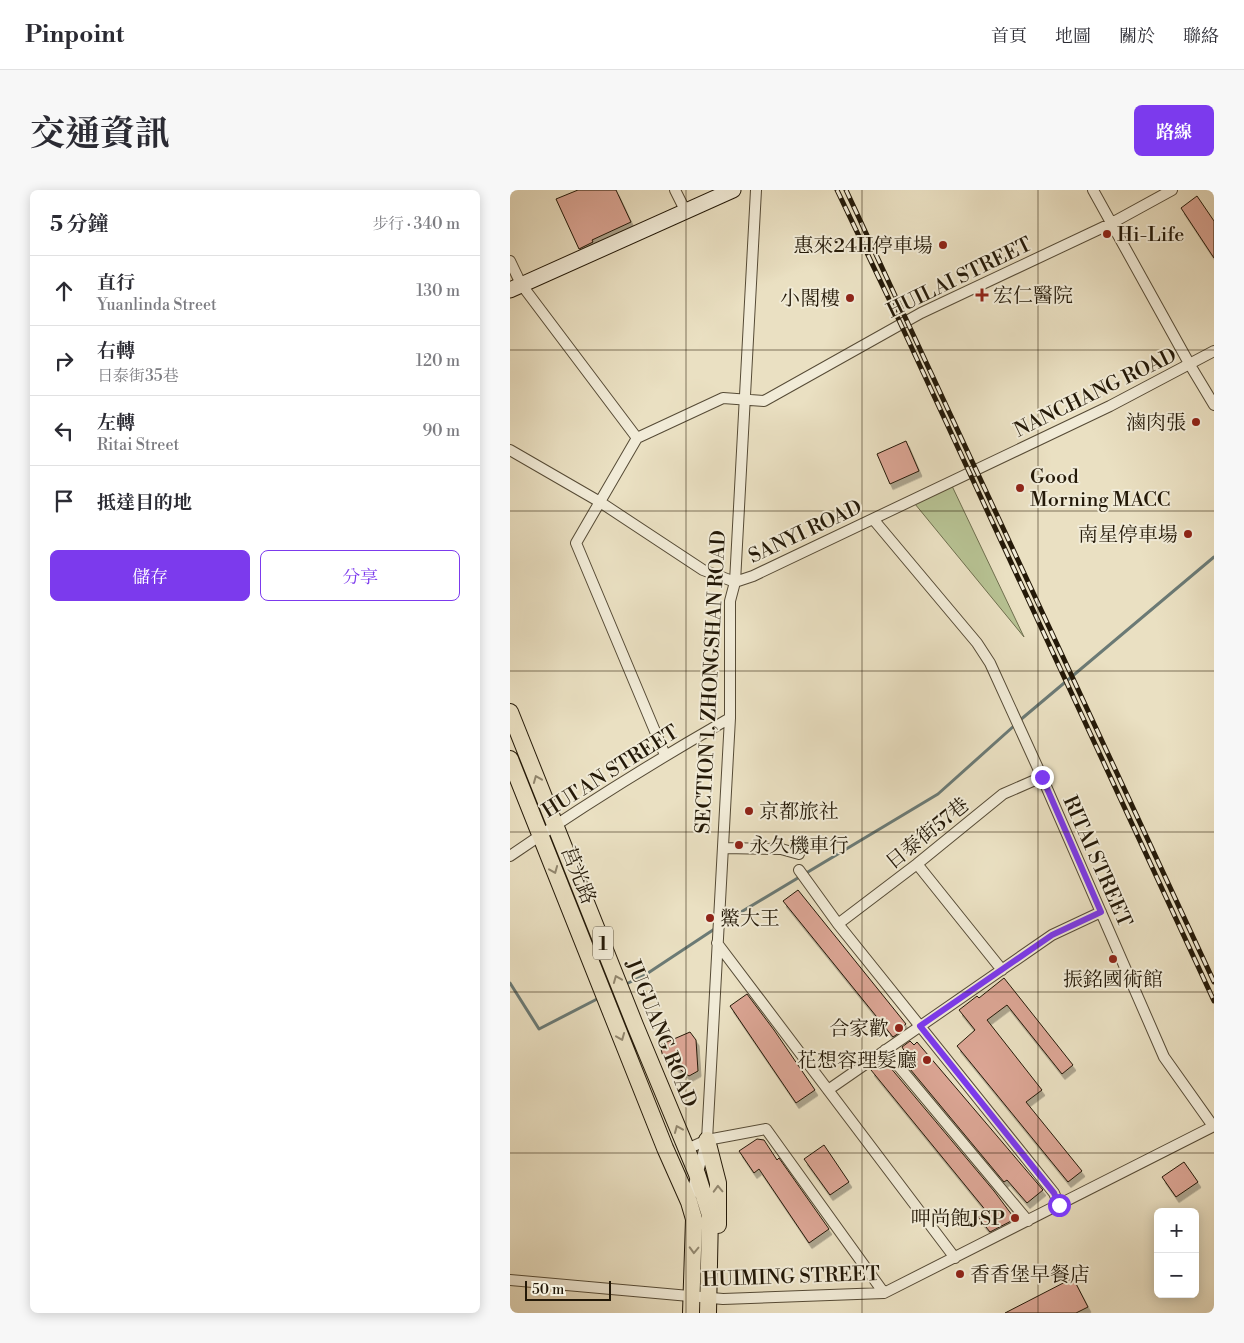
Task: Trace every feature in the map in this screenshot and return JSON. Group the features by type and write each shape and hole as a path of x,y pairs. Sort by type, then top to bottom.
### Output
{"main road":[{"name":"JUGUANG ROAD","path":"510,712 635,1025 697,1174"},
{"name":"莒光路","path":"510,759 665,1148 689,1202"},
{"path":"707,1140 718,1184 717,1232 709,1253"},
{"name":"SECTION 1, ZHONGSHAN ROAD","path":"692,1313 703,1302 709,1253 710,1215 697,1174"},
{"name":"SECTION 1, ZHONGSHAN ROAD","path":"689,1202 694,1219 703,1302"}],"street":[{"path":"675,190 686,212"},
{"path":"516,287 733,190"},
{"name":"SECTION 1, ZHONGSHAN ROAD","path":"689,1202 707,1140 730,718 730,601 735,582 756,190"},
{"path":"1092,190 1214,405"},
{"name":"HUILAI STREET","path":"637,438 723,398 764,401 921,313 1110,224 1172,190"},
{"path":"510,261 516,287 637,438 576,543 666,755"},
{"name":"NANCHANG ROAD","path":"991,463 1110,406 1214,351"},
{"name":"SANYI ROAD","path":"510,450 600,502 703,570 735,582 753,576 991,463"},
{"name":"RITAI STREET","path":"873,519 977,643 990,664 1042,777 1164,1057 1214,1126"},
{"name":"HUI'AN STREET","path":"510,856 666,755 730,718"},
{"name":"日泰街57巷","path":"838,924 917,864 1003,794 1042,777"},
{"path":"724,848 781,849 799,854"},
{"path":"917,864 1002,970"},
{"path":"799,870 838,924 1054,1193 1059,1205"},
{"path":"828,1090 1052,935 1101,912"},
{"path":"717,943 955,1258"},
{"path":"885,1050 1028,1221"},
{"name":"HUIMING STREET","path":"510,1280 703,1302 723,1299 884,1293 1214,1126"},
{"path":"686,1149 707,1140 766,1129 884,1293"}],"green space":[{"path":"952,486 1024,637 915,504"}],"building":[{"path":"578,190 616,190 631,222 592,240 593,242 579,249 556,199"},
{"path":"1197,196 1214,221 1214,258 1181,208"},
{"path":"906,441 919,471 890,484 877,454"},
{"path":"798,890 906,1024 900,1029 902,1031 893,1037 783,901"},
{"path":"1004,978 1073,1065 1062,1074 1007,1005 987,1020 1042,1090 1026,1102 1082,1171 1068,1182 957,1046 975,1030 959,1010 977,996 979,998"},
{"path":"747,994 815,1090 796,1103 730,1006"},
{"path":"690,1032 696,1040 698,1071 689,1076 663,1057 660,1045"},
{"path":"910,1041 914,1045 917,1042 1043,1190 1027,1203 1007,1180 1004,1182 900,1057 905,1052 902,1047"},
{"path":"884,1060 994,1191 1015,1219 990,1232 978,1217 987,1212 871,1070"},
{"path":"757,1139 764,1140 777,1160 779,1158 829,1229 809,1243 759,1169 754,1173 739,1151"},
{"path":"824,1145 849,1182 830,1195 804,1159"},
{"path":"1184,1162 1198,1182 1176,1197 1162,1177"},
{"path":"1073,1278 1088,1307 1076,1313 1005,1313"}],"waterway":[{"path":"1019,721 1214,557"},
{"path":"721,924 938,794 1015,725"},
{"path":"624,985 645,975 716,928"},
{"path":"510,983 539,1029 601,997"}],"railway":[{"path":"837,190 1214,1001"},
{"path":"846,190 1214,982"}],"place":[{"name":"Hi-Life","path":"1107,234"},
{"name":"惠來24H停車場","path":"943,245"},
{"name":"宏仁醫院","path":"982,295"},
{"name":"小閣樓","path":"850,298"},
{"name":"滷肉張","path":"1196,422"},
{"name":"Good Morning MACC","path":"1020,488"},
{"name":"南星停車場","path":"1188,534"},
{"name":"京都旅社","path":"749,811"},
{"name":"永久機車行","path":"739,845"},
{"name":"鱉大王","path":"710,918"},
{"name":"振銘國術館","path":"1113,959"},
{"name":"合家歡","path":"899,1028"},
{"name":"花想容理髮廳","path":"927,1060"},
{"name":"呷尚飽JSP","path":"1015,1218"},
{"name":"香香堡早餐店","path":"960,1274"}],"route":[{"path":"1042,777 1101,912 1052,935 920,1026 1054,1193 1059,1205"}]}
